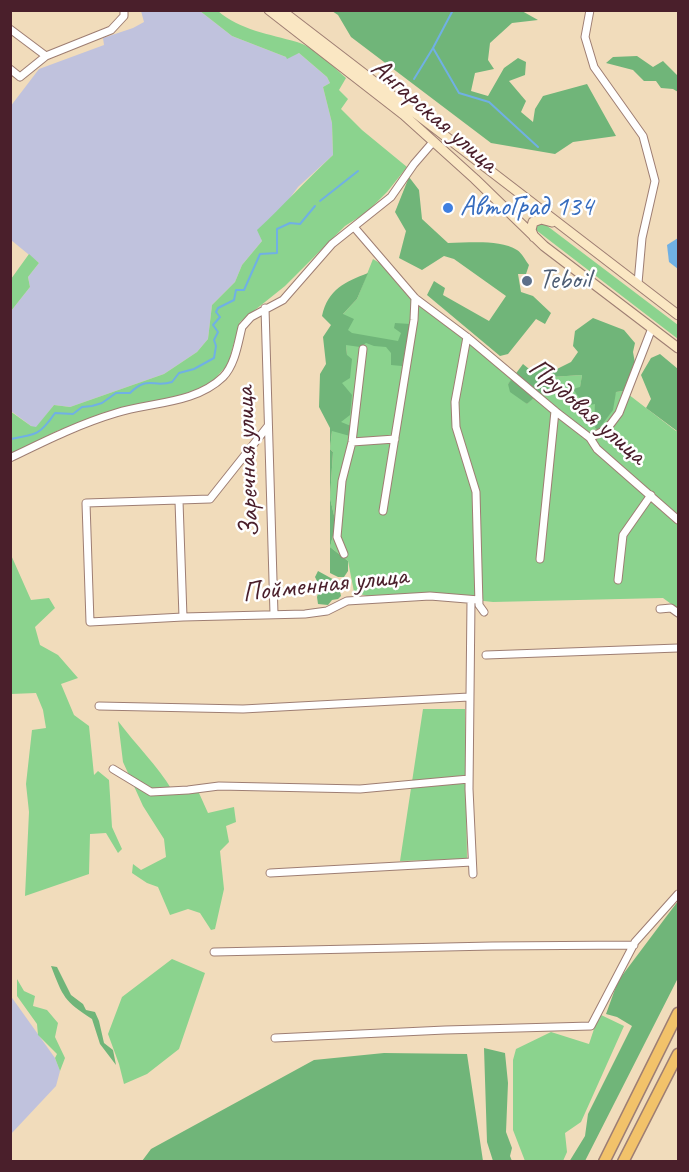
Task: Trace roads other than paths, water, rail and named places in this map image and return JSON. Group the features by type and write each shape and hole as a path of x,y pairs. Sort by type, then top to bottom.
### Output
{"highway":[{"path":"604,1161 678,1013"},
{"path":"623,1161 678,1054"}],"main road":[{"name":"Ангарская улица","path":"268,10 373,90 475,179 534,237 678,348"},
{"name":"Ангарская улица","path":"280,10 441,131 560,226 678,315"},
{"path":"534,237 531,225 536,220 545,219 560,226"}],"street":[{"path":"10,69 20,77 46,56 111,30 124,16 124,10"},
{"path":"590,10 585,37 594,67 643,136 655,181 642,237 638,284"},
{"path":"10,29 46,56"},
{"path":"10,458 65,432 116,413 186,398 202,392 224,376 230,368 242,327 251,317 265,308 284,300 332,244 391,197 433,142"},
{"name":"Прудовая улица","path":"354,227 415,298 467,337 590,438 597,449 678,520"},
{"path":"383,510 414,320 415,298"},
{"name":"Заречная улица","path":"265,308 274,614"},
{"path":"590,438 607,429 619,413 652,328"},
{"path":"467,337 455,402 456,427 476,492 475,601 469,697 469,779 473,874"},
{"path":"344,554 337,537 342,481 352,442 363,349"},
{"path":"540,559 555,411"},
{"path":"183,617 179,501 210,499 268,426"},
{"path":"352,442 395,439"},
{"path":"618,580 622,535 651,495"},
{"name":"Пойменная улица","path":"179,501 86,503 90,622 304,614 327,611 347,601 430,596 475,601"},
{"path":"475,601 484,612"},
{"path":"660,609 671,608 678,613"},
{"path":"486,655 678,648"},
{"path":"99,706 243,709 469,697"},
{"path":"113,769 151,792 219,786 360,789 469,779"},
{"path":"270,873 472,862"},
{"path":"275,1038 591,1026 634,945 678,894"},
{"path":"214,952 634,945"}],"water":[{"path":"678,238 678,269 669,262 667,245"}],"waterway":[{"path":"453,10 433,48 459,93 489,102 538,147"},
{"path":"414,79 433,48"},
{"path":"320,201 358,171"},
{"path":"10,439 37,433 55,413 73,414 82,407 102,403 116,393 130,393 146,383 172,382 179,373 194,369 214,358 216,346 214,340 218,332 213,325 220,317 216,312 218,308 234,300 236,290 244,290 260,254 277,253 277,229 290,223 300,224 315,206"}],"place":[{"name":"АвтоГрад 134","path":"448,208"},
{"name":"Teboil","path":"527,281"}]}
